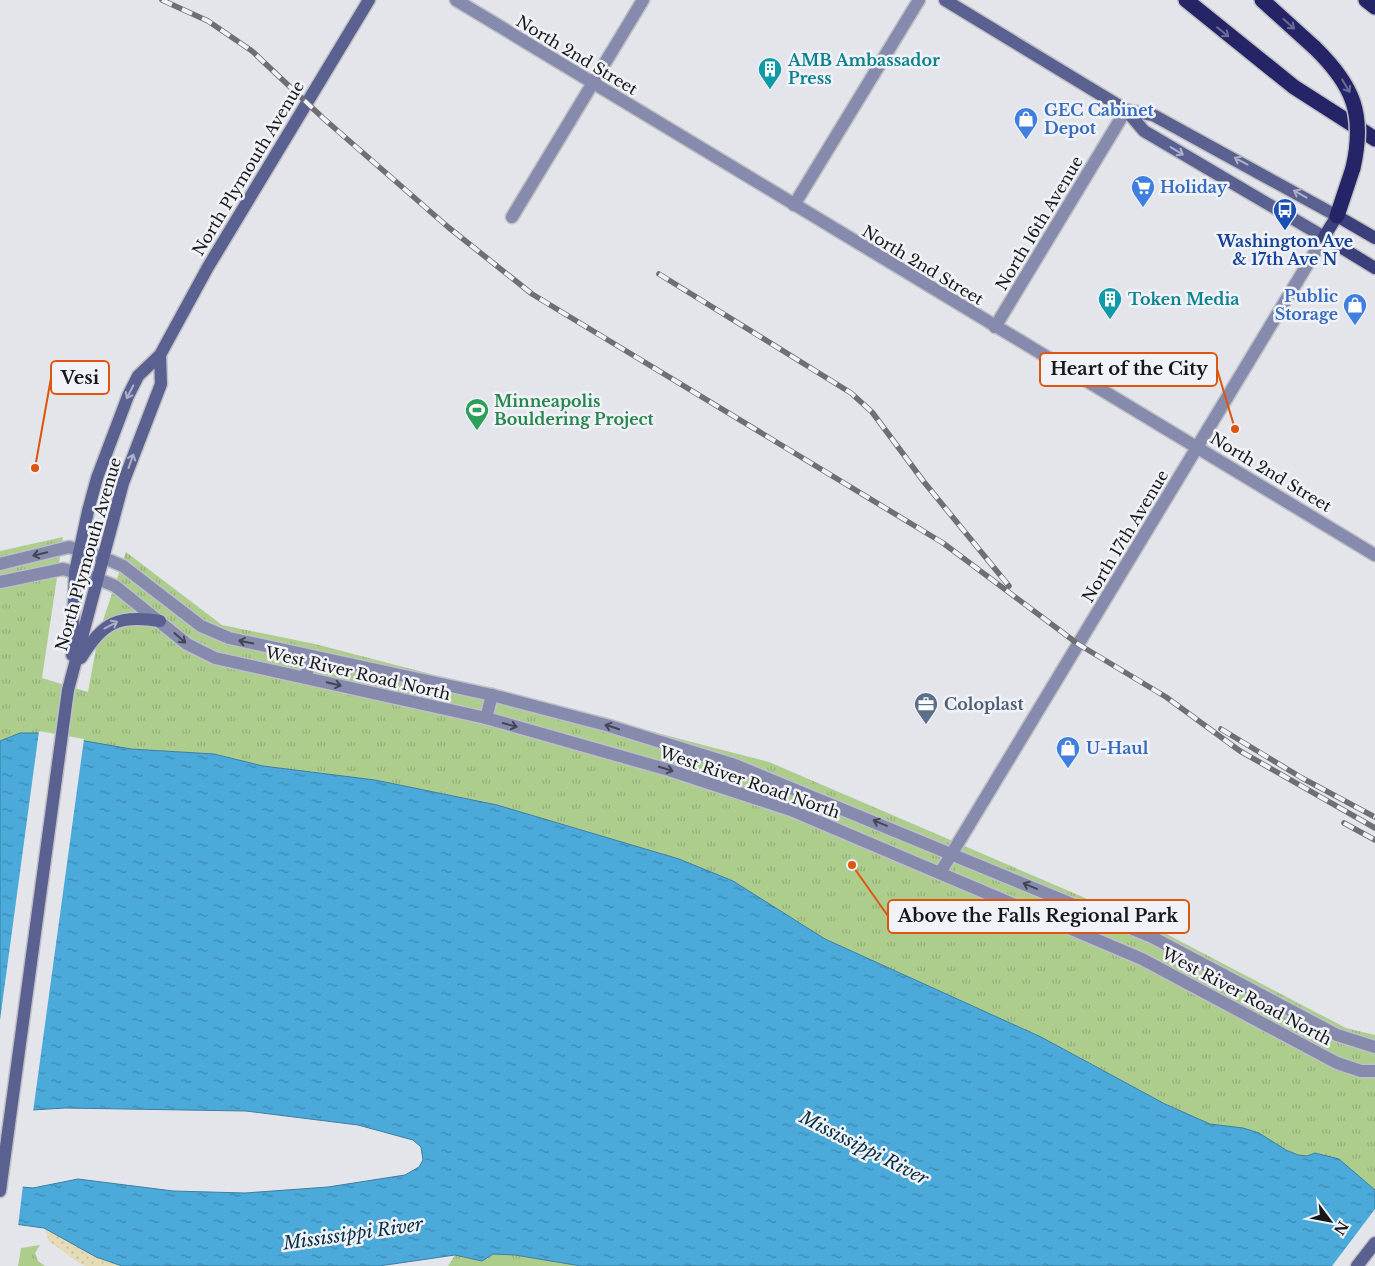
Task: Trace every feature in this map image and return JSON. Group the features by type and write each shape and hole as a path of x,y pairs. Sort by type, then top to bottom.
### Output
{"highway":[{"path":"1186,0 1294,87 1375,139"},
{"path":"1262,0 1316,48 1343,80 1356,108 1358,143 1353,168 1337,216"},
{"path":"1366,0 1375,6"}],"main road":[{"name":"North Plymouth Avenue","path":"71,675 75,572 97,478 118,419 138,376 160,355 208,267 369,0"},
{"path":"945,0 1126,110 1144,131 1375,268"},
{"path":"1126,110 1153,115 1296,191 1375,238"},
{"name":"North 17th Avenue","path":"1324,237 1337,216"},
{"name":"North Plymouth Avenue","path":"0,1191 68,690 123,483 161,384 160,355"},
{"path":"71,675 94,637 109,625 118,621 141,618 160,621"},
{"path":"1357,1266 1375,1243"}],"street":[{"name":"North 2nd Street","path":"456,0 592,84 1375,555"},
{"path":"512,217 643,0"},
{"path":"794,205 919,0"},
{"name":"North 16th Avenue","path":"995,327 1126,110"},
{"name":"North 17th Avenue","path":"940,873 1324,237"},
{"name":"West River Road North","path":"0,564 68,547 80,550 123,566 201,626 229,638 492,695 606,725 735,765 1152,937 1338,1035 1375,1046"},
{"name":"West River Road North","path":"0,582 63,569 98,578 115,586 187,644 215,658 486,718 599,749 791,810 1142,958 1337,1063 1361,1071 1375,1071"},
{"path":"306,678 310,656"},
{"path":"486,718 492,695"}],"green space":[{"path":"63,537 42,678 88,692 99,632 126,552 222,625 315,644 769,762 1155,928 1346,1028 1375,1035 1375,1190 1339,1159 1315,1153 1307,1156 1298,1155 1286,1150 1259,1133 1243,1128 1210,1124 1165,1104 1041,1037 825,939 733,881 679,859 497,805 375,780 263,766 214,754 131,749 20,733 0,741 0,551"},
{"path":"40,1245 35,1253 38,1261 45,1266 18,1266 21,1248"},
{"path":"493,1254 515,1255 581,1266 448,1266 455,1255 482,1261"}],"sand":[{"path":"44,1228 96,1257 122,1266 86,1266 79,1263 49,1241"}],"water":[{"name":"Mississippi River","path":"20,733 39,733 131,749 214,754 263,766 375,780 497,805 679,859 733,881 825,939 1041,1037 1165,1104 1210,1124 1243,1128 1259,1133 1286,1150 1298,1155 1307,1156 1315,1153 1339,1159 1375,1190 1375,1266 581,1266 515,1255 493,1254 482,1261 455,1255 379,1266 122,1266 96,1257 44,1228 0,1222 0,1185 33,1188 78,1179 173,1191 245,1193 328,1187 405,1175 419,1167 423,1160 421,1147 413,1140 358,1125 246,1111 65,1108 0,1112 0,741"}],"pier":[{"path":"39,731 84,739 33,1112 0,1114 0,1020"},
{"path":"0,1182 23,1185 18,1227 0,1224"},
{"path":"1375,1209 1375,1266 1332,1266"}],"railway":[{"path":"162,0 208,21 252,51 323,118 448,227 532,294 943,543 1078,644 1166,697 1240,751 1375,828"},
{"path":"659,274 851,393 872,412 924,482 1009,586"},
{"path":"1221,729 1302,778 1375,817"},
{"path":"1344,823 1375,840"}],"place":[{"name":"AMB Ambassador Press","path":"770,90"},
{"name":"GEC Cabinet Depot","path":"1026,140"},
{"name":"Holiday","path":"1143,208"},
{"name":"Washington Ave & 17th Ave N","path":"1285,231"},
{"name":"Token Media","path":"1110,320"},
{"name":"Public Storage","path":"1355,326"},
{"name":"Heart of the City","path":"1235,429"},
{"name":"Minneapolis Bouldering Project","path":"477,431"},
{"name":"Vesi","path":"35,468"},
{"name":"Coloplast","path":"926,725"},
{"name":"U-Haul","path":"1068,769"},
{"name":"Above the Falls Regional Park","path":"852,865"}]}
